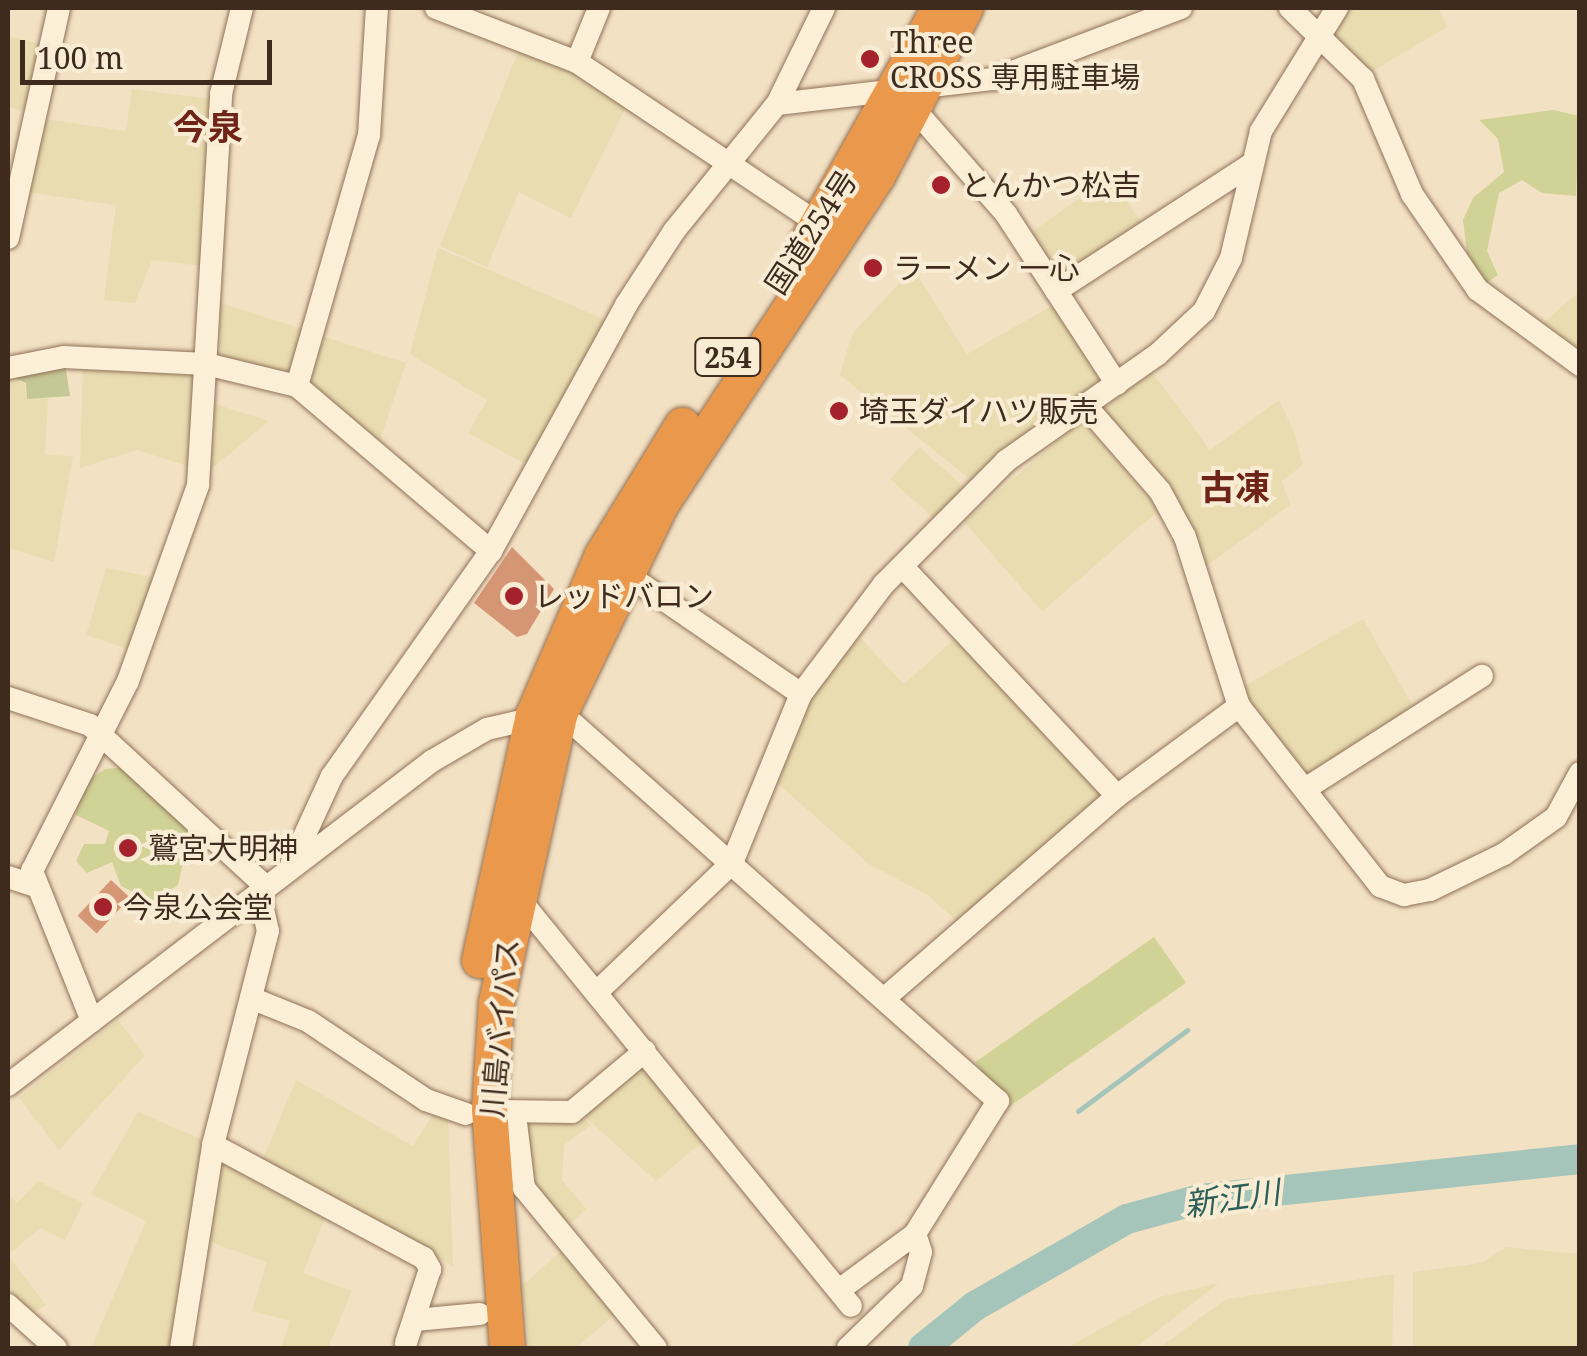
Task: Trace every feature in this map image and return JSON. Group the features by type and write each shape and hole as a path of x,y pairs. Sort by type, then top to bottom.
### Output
{"highway":[{"name":"国道254号","path":"547,713 639,490 819,224 912,97 938,8"},
{"name":"国道254号","path":"547,713 622,571 965,8"},
{"name":"川島バイパス","path":"482,1331 496,1002 547,713"},
{"name":"川島バイパス","path":"506,1348 483,935 547,713"}],"street":[{"path":"8,238 58,8"},
{"path":"92,1021 32,885 40,848 137,658 194,496 222,94 242,8"},
{"path":"296,386 370,135 377,8"},
{"path":"436,8 577,62 728,158 819,224"},
{"path":"577,62 599,8"},
{"path":"290,868 361,731 491,550 626,305 728,158 777,104 824,8"},
{"path":"777,104 912,97 1034,69 1182,8"},
{"path":"1290,8 1322,34 1368,86 1412,194 1460,268 1493,304 1580,365"},
{"path":"597,992 732,863 801,694 842,632 1006,461 1185,331 1219,290 1261,131 1337,8"},
{"path":"912,97 1006,214 1117,384"},
{"path":"1056,291 1250,165"},
{"path":"8,368 64,357 206,364 296,386 491,550"},
{"path":"1085,405 1160,491 1185,537 1239,706 1380,886 1404,896 1466,876 1539,833 1580,773"},
{"path":"902,566 1116,796"},
{"path":"622,571 801,694"},
{"path":"1305,789 1482,676"},
{"path":"8,698 100,732 262,889 269,918 213,1145 181,1348"},
{"path":"886,998 1116,796 1239,706"},
{"path":"8,1085 458,744 547,713 732,863 998,1101 915,1234 845,1298 516,895"},
{"path":"8,877 32,885"},
{"path":"251,998 308,1021 426,1100 490,1112 572,1112 644,1051"},
{"path":"490,1112 524,1188 656,1348"},
{"path":"213,1145 424,1258 430,1268 406,1343"},
{"path":"848,1348 912,1286 921,1252 915,1234"},
{"path":"8,1305 56,1348"},
{"path":"415,1320 482,1331"}],"shaded area":[{"path":"1348,8 1438,8 1447,27 1366,75 1333,39"},
{"path":"8,36 43,44 28,112 8,107"},
{"path":"518,52 591,78 629,101 571,218 519,192 487,267 440,246"},
{"path":"132,89 212,99 202,266 152,260 135,303 104,300 116,205 27,192 44,119 126,131"},
{"path":"1110,177 1143,224 1059,282 1026,236"},
{"path":"438,248 606,320 526,464 468,433 487,400 410,354"},
{"path":"913,269 967,354 1055,304 1102,384 971,480 840,375 852,334"},
{"path":"1579,292 1579,356 1542,324"},
{"path":"220,303 309,331 294,376 221,356"},
{"path":"322,336 406,363 379,443 306,386"},
{"path":"83,363 195,372 191,467 137,450 80,468"},
{"path":"1152,372 1210,450 1279,400 1303,465 1282,481 1290,505 1205,567 1100,411"},
{"path":"8,378 25,384 26,399 48,398 45,455 73,456 54,562 8,548"},
{"path":"215,404 269,421 211,469 215,430"},
{"path":"1081,420 1159,510 1042,611 964,522"},
{"path":"919,447 963,486 934,518 890,479"},
{"path":"106,568 157,578 132,650 86,635"},
{"path":"1363,619 1414,708 1307,778 1239,689"},
{"path":"853,630 904,684 958,636 1103,798 957,921 926,894 869,864 777,783 813,695"},
{"path":"118,1020 145,1055 59,1150 19,1098"},
{"path":"640,1065 708,1137 656,1181 582,1114"},
{"path":"296,1080 413,1146 435,1111 448,1119 453,1266 260,1166"},
{"path":"138,1112 203,1140 177,1314 169,1348 91,1348 146,1221 91,1194"},
{"path":"581,1116 591,1125 564,1145 562,1180 586,1209 569,1225 528,1187 527,1124"},
{"path":"220,1163 326,1216 303,1273 352,1291 328,1348 281,1348 290,1321 252,1311 267,1262 210,1242"},
{"path":"38,1181 83,1203 65,1240 40,1228 8,1255 8,1193 17,1203"},
{"path":"1507,1247 1579,1254 1579,1348 1413,1348 1413,1272 1481,1263"},
{"path":"562,1250 615,1314 576,1348 530,1348 522,1286"},
{"path":"8,1255 46,1305 31,1314 8,1295"},
{"path":"1394,1274 1392,1348 1159,1348 1226,1299"},
{"path":"1219,1283 1135,1348 1066,1348 1159,1297"}],"green space":[{"path":"1553,110 1579,116 1576,196 1542,193 1522,180 1499,193 1487,251 1498,275 1485,284 1467,253 1463,220 1473,198 1504,172 1498,139 1479,120"},
{"path":"65,364 70,396 27,399 26,383 8,375"},
{"path":"127,767 190,832 178,885 153,902 121,886 112,862 87,873 76,861 84,844 105,844 109,831 76,815 79,787 105,769"},
{"path":"1154,937 1186,983 1008,1108 975,1062"}],"building":[{"name":"レッドバロン","path":"512,547 554,589 527,634 517,637 474,603"},
{"name":"今泉公会堂","path":"111,880 130,898 97,934 78,916"}],"waterway":[{"path":"1078,1111 1187,1030"},
{"name":"新江川","path":"923,1348 975,1306 1127,1219 1200,1199 1580,1159"}],"place":[{"name":"Three CROSS 専用駐車場","path":"870,59"},
{"name":"とんかつ松吉","path":"941,185"},
{"name":"ラーメン 一心","path":"873,268"},
{"name":"埼玉ダイハツ販売","path":"839,411"},
{"name":"レッドバロン","path":"514,596"},
{"name":"鷲宮大明神","path":"128,848"},
{"name":"今泉公会堂","path":"103,907"}],"district":[{"name":"今泉","path":"208,127"},
{"name":"古凍","path":"1235,487"}]}
